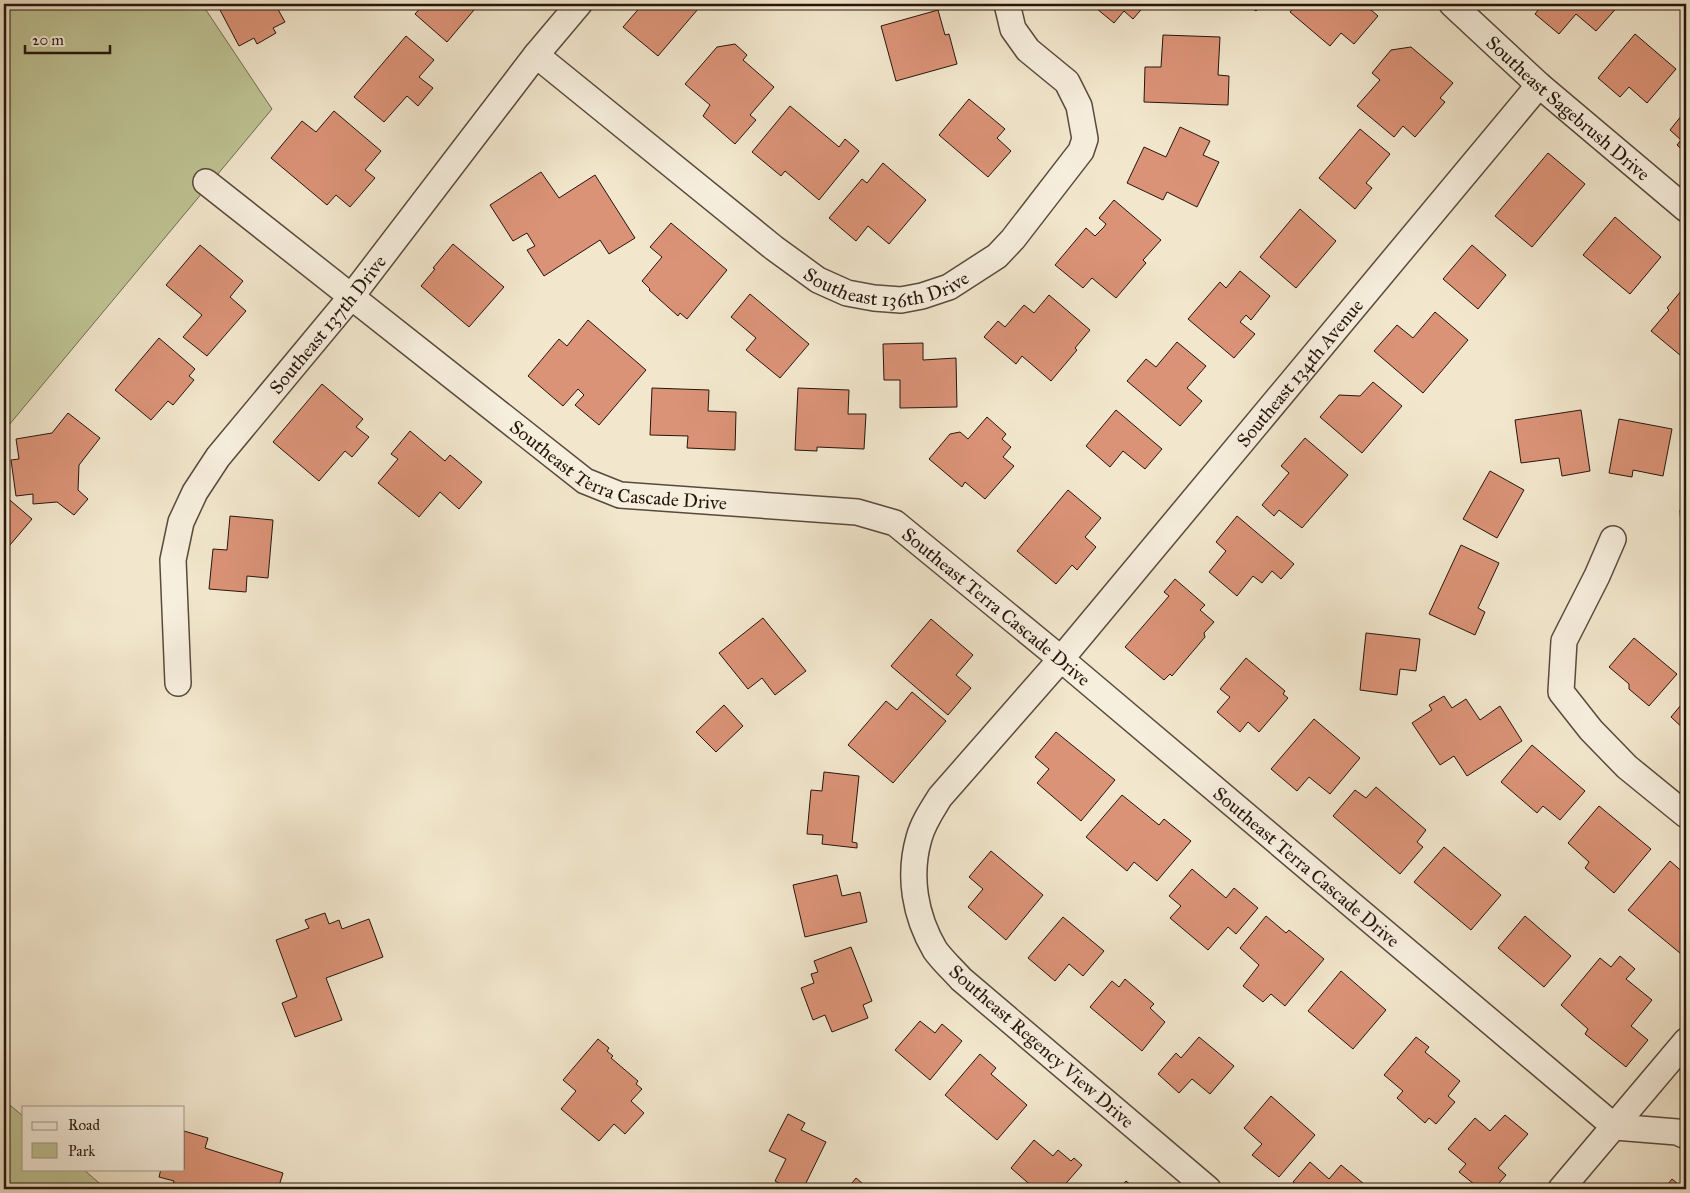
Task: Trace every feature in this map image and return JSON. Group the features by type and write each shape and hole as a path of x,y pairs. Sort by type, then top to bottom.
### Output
{"street":[{"name":"Southeast 137th Drive","path":"178,683 173,560 181,522 195,492 218,456 351,297 536,55 579,4"},
{"name":"Southeast 136th Drive","path":"536,55 774,248 818,280 847,293 901,300 922,296 949,287 997,256 1013,239 1081,151 1085,139 1079,106 1068,82 1028,50 1013,29 1007,4"},
{"name":"Southeast Sagebrush Drive","path":"1452,4 1540,85 1686,209"},
{"name":"Southeast 134th Avenue","path":"1061,659 1540,85"},
{"name":"Southeast Terra Cascade Drive","path":"206,182 585,481 620,495 857,512 895,522 1061,659 1614,1126"},
{"path":"1613,539 1597,576 1564,641 1561,692 1591,730 1627,767 1686,816"},
{"name":"Southeast Regency View Drive","path":"1061,659 940,797 928,816 919,838 913,878 919,915 936,951 961,979 1208,1189"},
{"path":"1560,1189 1686,1041"},
{"path":"1614,1126 1678,1132 1686,1136"}],"green space":[{"path":"4,4 202,4 272,109 4,431"},
{"path":"4,1100 22,1115 22,1170 84,1170 106,1189 4,1189"}],"building":[{"path":"230,4 275,4 285,22 273,28 276,33 257,44 254,38 239,46 220,10"},
{"path":"424,4 479,4 447,42 415,14"},
{"path":"641,4 691,4 698,9 658,56 623,27"},
{"path":"1091,4 1146,4 1133,19 1124,11 1114,23"},
{"path":"1247,4 1262,4 1256,11"},
{"path":"1297,4 1364,4 1378,16 1354,44 1341,33 1330,46 1290,12"},
{"path":"1543,4 1620,4 1596,31 1576,14 1559,34 1535,14"},
{"path":"938,10 945,35 949,34 957,64 896,81 881,26"},
{"path":"1635,34 1676,69 1647,103 1629,87 1620,97 1598,78"},
{"path":"1163,35 1220,37 1218,75 1229,76 1228,105 1144,102 1145,67 1161,67"},
{"path":"406,36 434,60 419,77 433,88 418,106 407,96 384,122 354,97"},
{"path":"735,44 747,55 743,60 774,87 750,115 756,120 735,144 703,116 710,105 685,84 717,47"},
{"path":"1411,47 1453,83 1440,98 1445,102 1415,137 1403,126 1394,137 1357,106 1380,80 1372,73 1391,50"},
{"path":"969,99 1005,129 997,138 1011,151 988,177 939,135"},
{"path":"790,106 839,147 845,139 859,151 819,200 785,171 781,176 752,152"},
{"path":"1686,110 1686,153 1677,145 1681,140 1670,130"},
{"path":"334,111 381,151 365,170 375,178 350,207 336,195 327,205 271,158 302,121 316,132"},
{"path":"1180,127 1210,141 1203,155 1219,162 1197,207 1167,192 1163,200 1127,183 1144,147 1166,157"},
{"path":"1360,129 1390,154 1366,183 1372,188 1355,209 1319,178"},
{"path":"1548,153 1585,184 1532,247 1495,216"},
{"path":"883,163 926,200 889,244 868,226 856,241 829,218 862,179 867,183"},
{"path":"541,172 559,198 595,175 635,238 609,254 600,240 544,276 527,250 535,246 527,233 513,241 490,205"},
{"path":"1114,200 1161,240 1143,260 1146,263 1116,298 1092,278 1083,288 1055,265 1086,228 1095,236 1104,227 1106,224 1099,218"},
{"path":"1300,209 1336,241 1296,288 1260,257"},
{"path":"1615,217 1661,257 1630,294 1583,255"},
{"path":"671,223 727,270 687,319 680,313 678,316 649,290 642,281 662,257 650,247"},
{"path":"453,244 504,287 469,327 421,286"},
{"path":"200,245 243,281 230,297 246,311 207,356 183,337 202,315 166,285"},
{"path":"1472,245 1506,275 1478,309 1443,279"},
{"path":"1240,271 1270,296 1251,320 1246,315 1240,322 1255,334 1234,358 1188,319 1220,282 1226,288"},
{"path":"1686,285 1686,360 1651,331 1669,310 1667,308"},
{"path":"750,294 809,344 780,378 746,350 756,338 731,317"},
{"path":"1049,295 1090,330 1075,348 1077,350 1051,381 1022,356 1016,364 984,337 998,321 1005,327 1024,305 1034,313"},
{"path":"1435,312 1468,340 1423,393 1374,351 1397,325 1413,338"},
{"path":"588,320 646,370 599,425 575,405 584,395 578,389 563,406 528,376 559,339 567,346"},
{"path":"159,338 195,369 189,376 194,380 173,405 168,401 151,420 115,390"},
{"path":"1177,342 1206,366 1187,388 1202,401 1180,426 1127,381 1146,359 1156,367"},
{"path":"923,343 923,360 956,358 957,407 900,408 900,380 884,380 883,344"},
{"path":"1373,382 1402,406 1362,453 1320,417 1339,395 1360,396"},
{"path":"322,384 363,419 356,427 369,437 352,457 345,451 319,481 273,442"},
{"path":"652,388 709,390 708,411 736,412 735,450 687,448 688,436 650,435"},
{"path":"798,388 849,390 848,414 866,414 864,449 817,447 817,451 795,450"},
{"path":"1116,410 1162,449 1145,469 1123,451 1110,467 1086,446"},
{"path":"1581,410 1590,471 1562,476 1559,458 1521,463 1515,420"},
{"path":"68,413 100,438 79,465 78,490 88,499 74,515 57,502 33,504 33,494 16,496 11,460 19,459 16,439 52,433"},
{"path":"987,417 1006,434 1002,439 1011,447 1003,457 1014,466 985,499 965,482 962,487 929,459 950,434 960,432 968,439"},
{"path":"1619,419 1672,429 1663,476 1633,470 1632,477 1609,473"},
{"path":"410,431 445,461 450,455 482,482 459,509 440,492 419,517 378,483 398,459 391,454"},
{"path":"1305,438 1348,475 1302,528 1279,510 1274,516 1262,505 1289,473 1281,466"},
{"path":"1490,471 1524,490 1497,538 1463,519"},
{"path":"1068,490 1101,518 1085,537 1096,547 1077,570 1072,565 1056,584 1017,551"},
{"path":"4,495 32,519 4,552"},
{"path":"1680,510 1686,510 1686,542 1682,542"},
{"path":"230,516 273,520 268,578 247,576 246,592 209,589 213,549 227,550"},
{"path":"1237,516 1294,564 1281,579 1272,571 1262,583 1253,576 1237,596 1209,572 1226,551 1216,542"},
{"path":"1461,545 1499,563 1478,608 1485,612 1475,635 1429,614"},
{"path":"1175,579 1205,605 1200,610 1214,622 1204,633 1205,637 1172,676 1170,674 1164,680 1125,647 1169,596 1164,592"},
{"path":"763,618 806,671 775,695 762,678 748,689 719,653"},
{"path":"931,619 973,655 956,675 971,688 948,715 891,666"},
{"path":"1366,633 1420,639 1416,671 1400,669 1397,695 1360,690"},
{"path":"1634,638 1677,674 1649,706 1629,689 1629,684 1609,667"},
{"path":"1246,658 1285,691 1283,694 1288,698 1259,732 1248,722 1240,732 1217,712 1230,697 1220,689"},
{"path":"912,692 946,721 893,783 848,745 886,701 897,710"},
{"path":"1444,696 1452,708 1466,699 1480,720 1500,706 1522,741 1467,776 1454,756 1440,765 1412,723 1432,710 1429,705"},
{"path":"1686,699 1686,731 1671,717"},
{"path":"724,705 743,726 716,752 696,732"},
{"path":"1314,719 1360,758 1330,794 1309,777 1297,791 1271,769"},
{"path":"1056,732 1115,780 1081,821 1037,783 1049,769 1035,757"},
{"path":"1532,745 1585,791 1560,820 1543,806 1537,813 1501,782"},
{"path":"824,772 859,776 852,842 857,843 857,848 822,844 823,835 807,834 811,790 822,791"},
{"path":"1376,787 1426,830 1417,842 1423,847 1400,874 1333,816 1355,790 1366,798"},
{"path":"1122,795 1159,825 1164,819 1191,841 1157,881 1134,862 1127,871 1086,837"},
{"path":"1599,806 1651,849 1614,893 1585,868 1589,862 1568,843"},
{"path":"1444,847 1501,895 1471,930 1414,882"},
{"path":"991,851 1043,895 1006,940 968,907 983,889 969,877"},
{"path":"1670,861 1686,875 1686,958 1628,910"},
{"path":"1192,869 1226,898 1234,888 1258,908 1236,934 1228,927 1208,950 1170,918 1181,906 1169,896"},
{"path":"837,875 842,896 860,892 867,922 805,937 793,885"},
{"path":"325,913 329,924 339,920 342,929 369,919 383,957 326,978 342,1020 295,1037 282,1003 297,997 276,940 309,928 305,920"},
{"path":"1266,916 1286,933 1289,930 1324,959 1285,1006 1271,994 1263,1002 1243,986 1259,965 1240,948"},
{"path":"1525,916 1571,956 1544,987 1498,948"},
{"path":"1063,917 1104,951 1083,976 1069,964 1055,981 1028,958"},
{"path":"851,947 872,1001 863,1005 868,1018 832,1032 825,1015 813,1020 801,988 814,983 811,974 818,972 814,961"},
{"path":"1620,956 1635,969 1626,979 1652,1000 1631,1026 1648,1040 1626,1067 1585,1034 1588,1029 1561,1005 1600,958 1611,967"},
{"path":"1341,971 1386,1010 1353,1049 1308,1011"},
{"path":"1125,979 1154,1004 1150,1008 1165,1022 1142,1051 1090,1007 1112,981 1119,987"},
{"path":"920,1021 935,1033 942,1024 962,1041 930,1080 895,1050"},
{"path":"1199,1037 1234,1066 1210,1094 1192,1079 1179,1093 1158,1074 1176,1053 1181,1058"},
{"path":"1416,1037 1429,1047 1425,1052 1460,1081 1448,1096 1455,1102 1436,1124 1429,1118 1425,1123 1397,1098 1403,1091 1384,1075"},
{"path":"598,1039 609,1048 607,1051 613,1056 611,1058 638,1081 636,1084 642,1089 631,1101 644,1113 625,1134 614,1124 599,1141 561,1109 576,1091 563,1080"},
{"path":"980,1054 996,1068 991,1074 1027,1105 997,1140 945,1095"},
{"path":"1271,1096 1315,1135 1279,1177 1252,1155 1262,1144 1244,1128"},
{"path":"788,1114 805,1123 801,1130 826,1142 803,1189 790,1189 775,1181 786,1159 769,1151"},
{"path":"1505,1115 1528,1134 1498,1168 1506,1175 1494,1189 1480,1189 1459,1172 1466,1164 1448,1149 1475,1118 1490,1131"},
{"path":"185,1131 208,1138 205,1148 283,1173 278,1189 172,1189 174,1181 159,1177 161,1170 185,1170"},
{"path":"1034,1140 1053,1156 1058,1150 1071,1161 1074,1158 1082,1165 1061,1189 1035,1189 1011,1168"},
{"path":"1310,1162 1329,1179 1341,1165 1370,1189 1302,1189 1293,1182"},
{"path":"856,1178 869,1189 847,1189"},
{"path":"1672,1179 1684,1189 1664,1189"},
{"path":"1126,1181 1136,1189 1119,1189"},
{"path":"1649,1183 1656,1189 1644,1189"}]}
